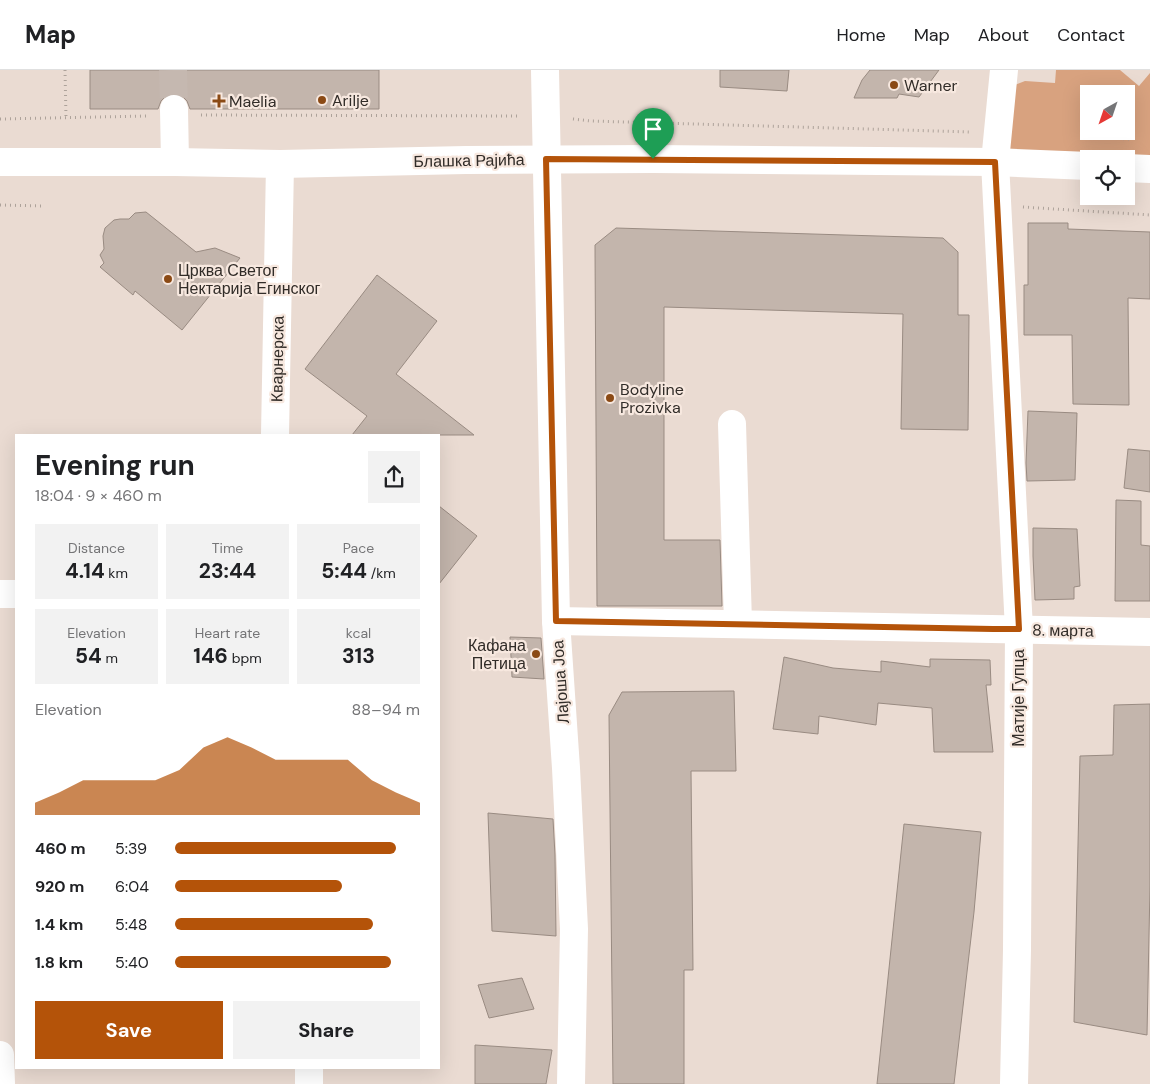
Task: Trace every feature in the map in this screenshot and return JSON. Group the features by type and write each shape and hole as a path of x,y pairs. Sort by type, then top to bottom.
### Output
{"street":[{"name":"Лајоша Јоа","path":"545,70 556,621 574,929 571,1084"},
{"name":"Матије Гупца","path":"1004,70 995,162 1019,629 1014,1084"},
{"path":"174,109 175,162"},
{"name":"Блашка Рајића","path":"0,162 280,164 546,159 995,162 1080,166"},
{"name":"Кварнерска","path":"275,434 280,164"},
{"path":"1135,168 1150,169"},
{"path":"732,424 738,624"},
{"path":"0,594 15,594"},
{"name":"8. марта","path":"556,621 1150,632"},
{"path":"0,1055 1,1084"},
{"path":"309,1069 309,1084"}],"path":[{"path":"65,70 66,118"},
{"path":"0,205 42,206"},
{"path":"997,205 1150,215"}],"shaded area":[{"path":"1056,70 1120,70 1139,86 1150,73 1150,169 1135,163 1135,150 1080,150 1080,159 995,162 1002,90 1025,81 1055,83"}],"building":[{"path":"90,70 379,70 379,109 190,109 187,101 182,96 174,93 166,96 161,101 158,109 90,109"},
{"path":"720,70 789,70 787,91 720,87"},
{"name":"Warner","path":"870,70 939,70 919,97 899,94 897,98 854,98 862,80"},
{"name":"Црква Светог Нектарија Егинског","path":"146,212 196,252 215,248 240,258 182,330 135,291 133,295 100,267 104,263 100,255 104,249 103,236 105,228 114,220 129,219 135,213"},
{"path":"1028,223 1068,223 1068,229 1150,232 1150,299 1128,298 1129,405 1073,404 1072,335 1024,335 1024,285 1028,285"},
{"path":"616,228 943,238 958,252 958,315 969,315 968,430 901,429 903,314 664,307 664,540 720,540 722,606 597,606 595,245"},
{"path":"377,275 437,321 396,374 474,435 353,434 367,416 305,369"},
{"path":"1028,411 1077,413 1075,480 1027,481"},
{"path":"1128,449 1150,451 1150,492 1124,488"},
{"path":"1116,500 1141,501 1141,545 1150,546 1150,601 1115,601"},
{"path":"440,507 477,536 440,583"},
{"path":"1033,528 1077,529 1080,586 1074,587 1074,599 1035,600"},
{"path":"510,637 541,638 544,679 512,677"},
{"path":"784,657 833,668 881,672 881,661 930,667 930,659 990,660 991,685 986,685 993,752 934,752 932,708 878,703 876,725 819,716 818,734 773,729"},
{"path":"734,691 736,771 691,771 693,970 684,970 684,1084 613,1084 609,715 622,692"},
{"path":"1150,704 1150,886 1147,1035 1074,1022 1080,756 1113,755 1114,705"},
{"path":"488,813 553,819 556,936 492,931"},
{"path":"904,824 981,832 974,912 954,1084 877,1084"},
{"path":"522,978 534,1009 489,1018 478,985"},
{"path":"475,1045 552,1050 546,1084 475,1084"}],"tunnel":[{"path":"173,70 174,109"}],"place":[{"name":"Warner","path":"894,85"},
{"name":"Arilje","path":"322,100"},
{"name":"Maelia","path":"219,101"},
{"name":"Црква Светог Нектарија Егинског","path":"168,279"},
{"name":"Bodyline Prozivka","path":"610,398"},
{"name":"Кафана Петица","path":"536,654"}],"route":[{"path":"546,159 653,159 995,162 1019,629 556,621 546,159"}]}
